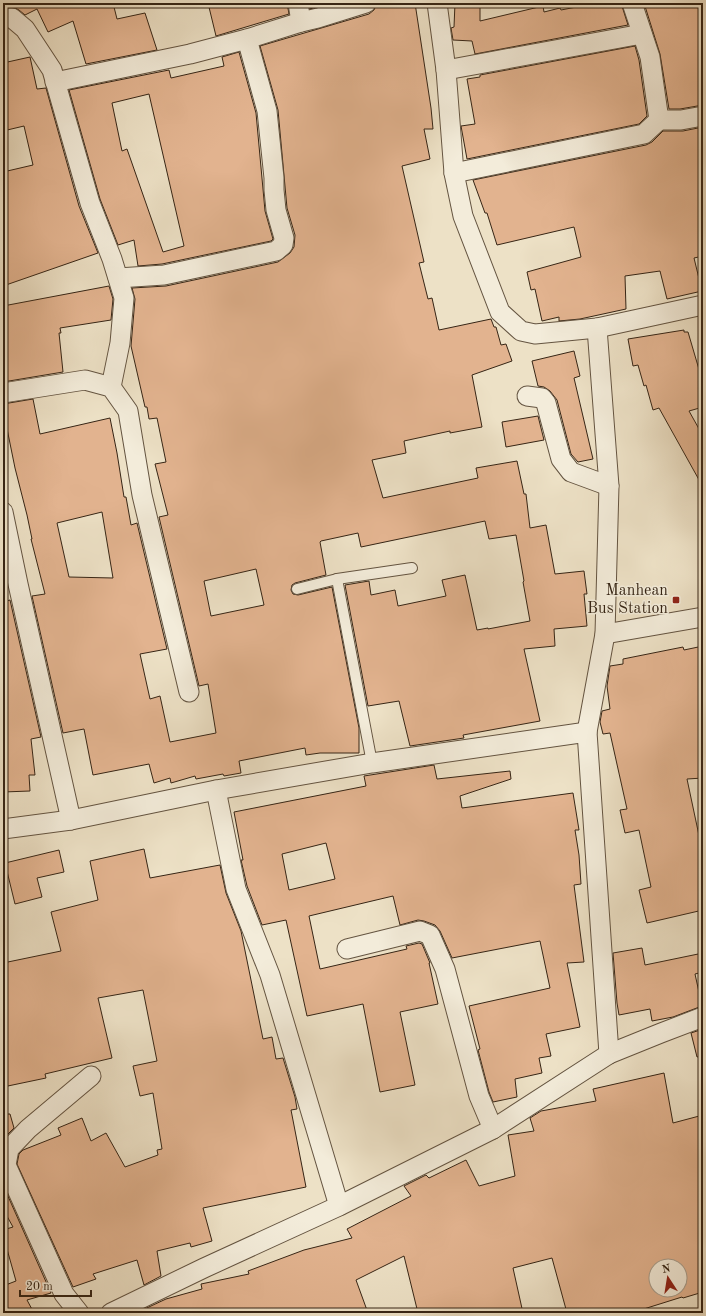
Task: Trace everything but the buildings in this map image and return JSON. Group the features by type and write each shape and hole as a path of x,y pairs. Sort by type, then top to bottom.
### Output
{"street":[{"path":"298,3 301,22"},
{"path":"55,82 190,54 247,39 366,3"},
{"path":"437,3 446,70 454,173 462,216 500,312 522,331 535,334 597,328 703,305"},
{"path":"632,3 650,57 659,120"},
{"path":"3,18 12,18 25,28 52,70 90,203 124,298 120,343 111,387"},
{"path":"446,70 642,34"},
{"path":"118,278 164,275 276,251 283,245 284,238 276,210 267,111 247,39"},
{"path":"454,173 644,134 659,120 681,120 703,116"},
{"path":"597,328 609,486 605,634 587,732 609,1054"},
{"path":"3,393 85,380 111,387 128,411 142,496 189,692"},
{"path":"527,396 542,398 546,403 561,458 571,472 609,486"},
{"path":"3,512 10,585 71,820"},
{"path":"605,634 703,617"},
{"path":"3,829 71,820 216,790 372,763 587,732"},
{"path":"216,790 236,890 270,975 339,1206"},
{"path":"347,949 420,931 430,935 445,968 478,1096 493,1129"},
{"path":"112,1313 204,1268 339,1206 493,1129 609,1054 661,1032 703,1017"},
{"path":"79,1313 64,1294 6,1165 9,1149 28,1129 91,1076"}],"lane":[{"path":"296,589 337,579 412,568"},
{"path":"337,579 372,763"}],"place":[{"name":"Manhean Bus Station","path":"676,600"}]}
